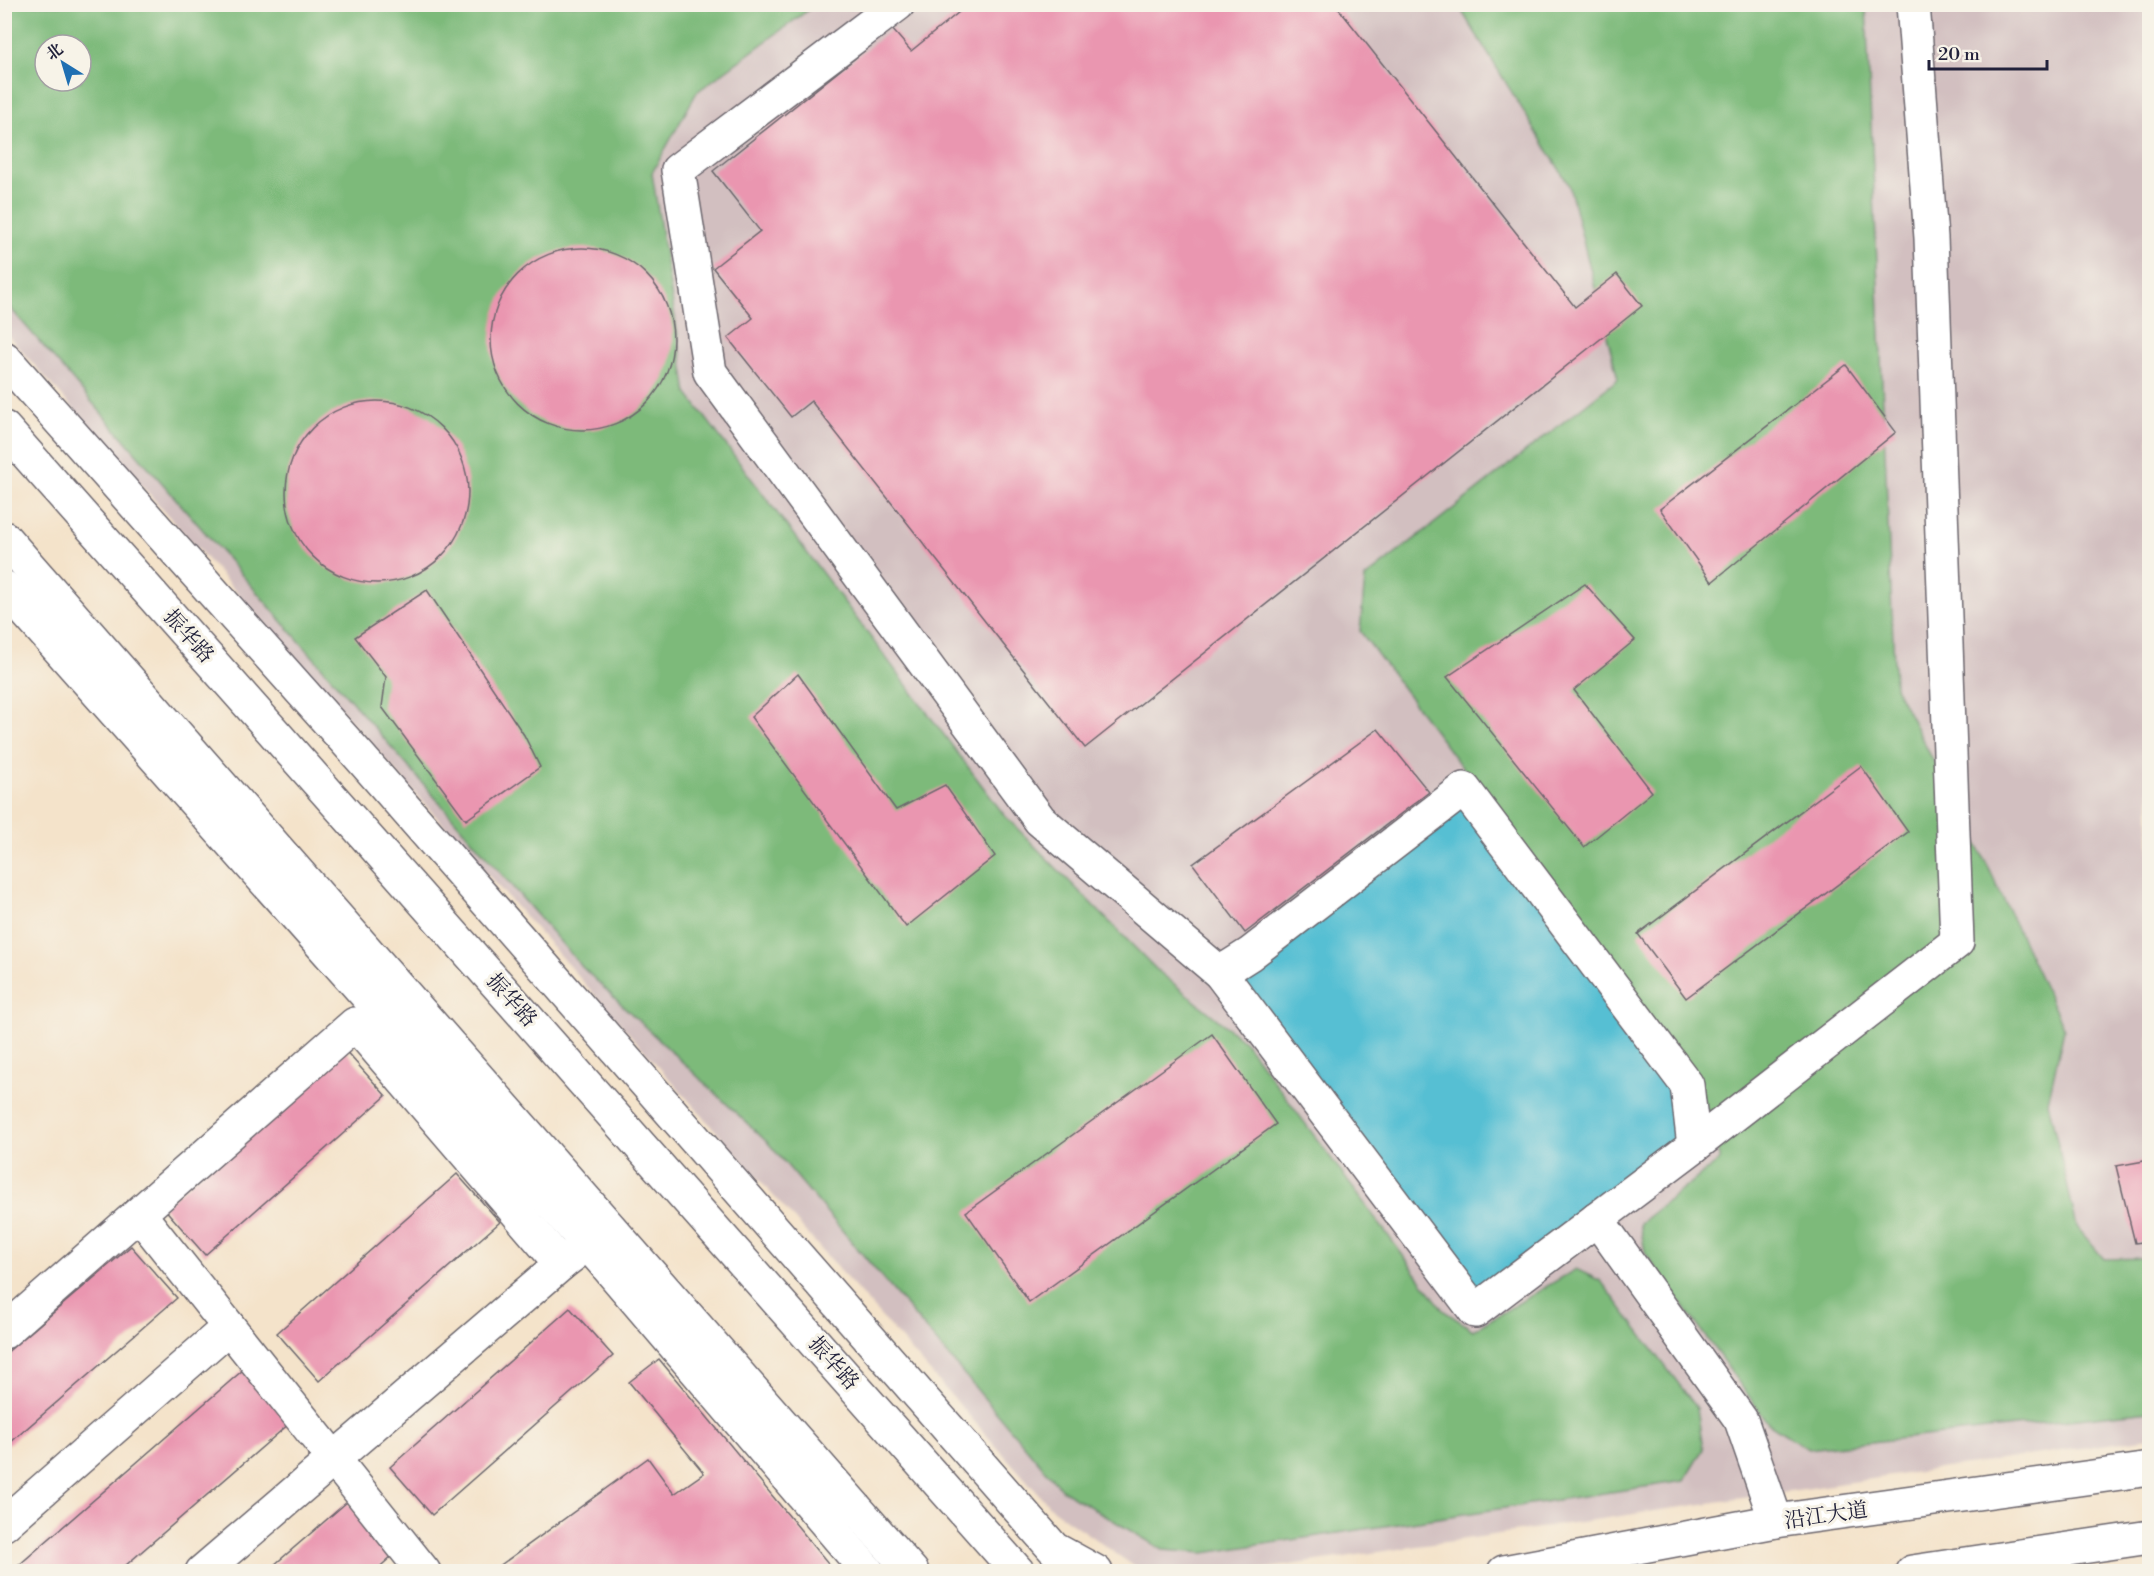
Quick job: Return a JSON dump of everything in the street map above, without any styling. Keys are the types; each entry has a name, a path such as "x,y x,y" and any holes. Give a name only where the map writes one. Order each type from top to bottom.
{"main road":[{"path":"898,4 678,170 710,372 1040,820 1220,973 1475,1311 1694,1146 1957,942 1932,238 1913,4"},
{"path":"4,358 352,748 1054,1550 1096,1572"},
{"name":"振华路","path":"4,428 1018,1572"},
{"path":"4,538 912,1572"},
{"path":"4,587 587,1244 868,1572"},
{"path":"1220,973 1250,954 1464,789 1687,1085 1694,1146"},
{"path":"4,1332 355,1024 561,1264"},
{"path":"139,1214 424,1572"},
{"path":"1597,1219 1741,1420 1776,1521"},
{"path":"202,1572 587,1244"},
{"path":"4,1524 229,1327"},
{"name":"沿江大道","path":"1504,1572 1776,1521 2150,1469"},
{"path":"1912,1572 2150,1538"}],"shaded area":[{"path":"4,5 2149,5 2149,1438 1249,1571 1144,1571 1053,1510 5,332"}],"green space":[{"path":"4,5 815,5 697,92 652,173 687,393 1005,816 1156,969 1245,1042 1444,1311 1473,1330 1576,1269 1601,1281 1697,1408 1703,1449 1684,1481 1204,1553 1163,1550 1062,1490 769,1144 583,968 5,302"},
{"path":"1458,5 1866,5 1895,687 1986,862 2064,1029 2048,1102 2077,1227 2104,1259 2149,1258 2149,1411 1808,1449 1768,1423 1645,1253 1640,1223 1720,1160 1698,1083 1360,631 1365,578 1618,379 1569,185"}],"water":[{"path":"1464,789 1687,1085 1694,1146 1475,1311 1220,973"}],"building":[{"path":"969,4 1335,4 1575,307 1617,274 1642,306 1085,748 811,401 791,417 728,338 753,318 713,268 760,231 713,171 892,29 911,51"},
{"path":"582,248 617,255 633,263 646,275 658,288 666,304 673,339 666,374 658,390 646,403 633,415 617,423 582,430 547,423 531,415 518,403 506,390 498,374 491,339 498,304 506,288 518,275 531,263 547,255"},
{"path":"1846,365 1896,432 1712,582 1660,509"},
{"path":"377,401 412,408 441,428 461,457 468,492 461,527 441,556 412,576 377,583 342,576 313,556 293,527 286,492 293,457 313,428 342,408"},
{"path":"1585,584 1635,640 1574,690 1652,792 1584,847 1447,677"},
{"path":"427,590 524,735 540,767 466,820 382,707 386,677 355,637"},
{"path":"798,674 896,810 945,785 995,856 906,927 751,717"},
{"path":"1378,729 1429,792 1245,933 1193,864"},
{"path":"1861,766 1908,832 1686,998 1638,934"},
{"path":"1212,1034 1276,1124 1029,1302 966,1212"},
{"path":"343,1048 386,1096 205,1255 163,1207"},
{"path":"2150,1160 2150,1241 2135,1243 2116,1166"},
{"path":"457,1174 500,1222 319,1381 277,1333"},
{"path":"131,1246 177,1298 4,1448 4,1355"},
{"path":"570,1308 613,1356 432,1515 390,1467"},
{"path":"659,1359 833,1569 829,1572 491,1572 648,1458 674,1494 704,1473 629,1382"},
{"path":"243,1370 290,1423 118,1572 11,1572"},
{"path":"347,1502 393,1555 374,1572 266,1572"}]}
